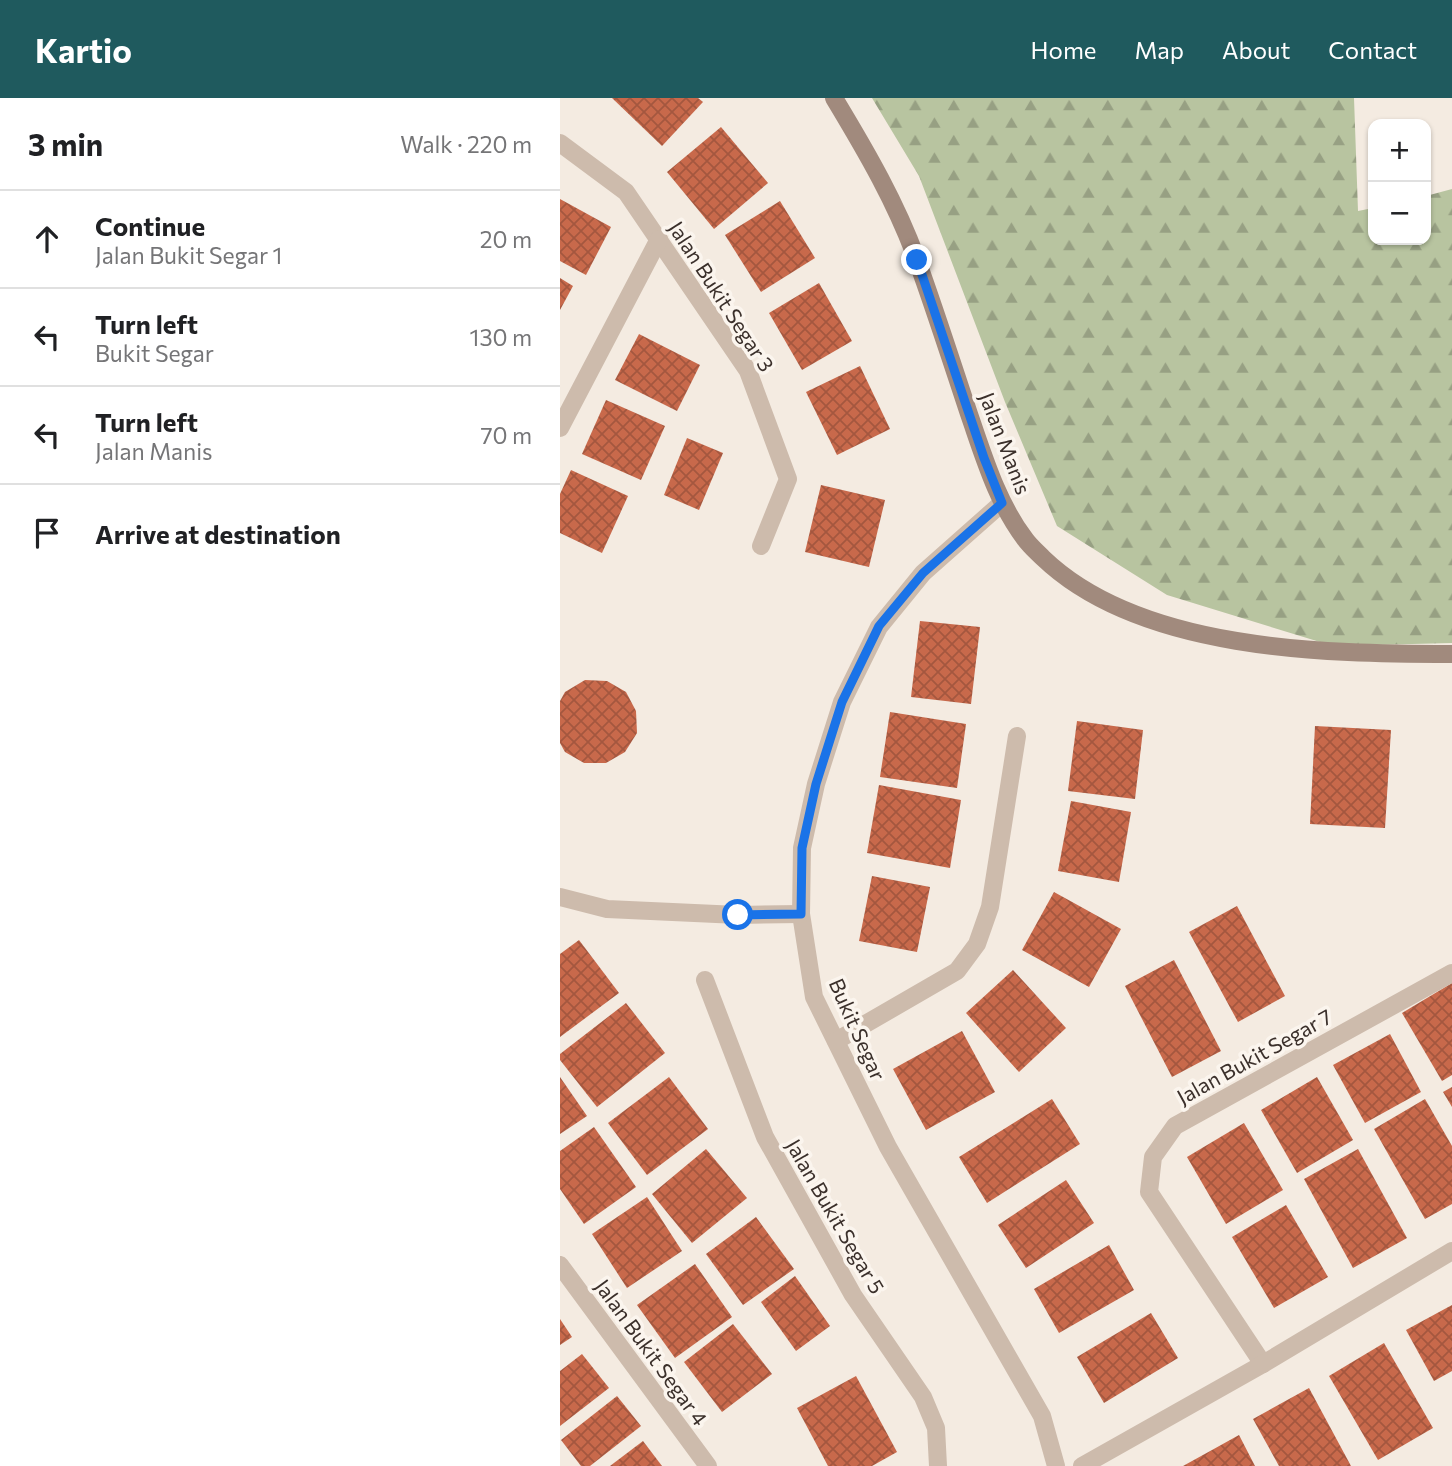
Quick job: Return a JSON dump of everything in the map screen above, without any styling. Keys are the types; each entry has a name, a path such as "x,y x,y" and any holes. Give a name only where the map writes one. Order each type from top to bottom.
{"street":[{"name":"Jalan Manis","path":"834,98 878,171 900,218 1002,503 1026,541 1057,570 1095,597 1150,619 1222,638 1298,649 1452,654"},
{"name":"Jalan Bukit Segar 3","path":"560,143 626,192 748,371 788,479 761,546"},
{"path":"560,428 659,239"},
{"name":"Bukit Segar","path":"1002,503 923,573 873,637 842,702 816,784 802,848 801,914 814,997 888,1147 1042,1416 1056,1466"},
{"path":"836,1041 957,971 977,944 990,908 1017,736"},
{"path":"560,897 607,909 738,915 801,914"},
{"name":"Jalan Bukit Segar 7","path":"1263,1364 1149,1192 1153,1157 1175,1126 1452,973"},
{"name":"Jalan Bukit Segar 5","path":"705,979 765,1137 853,1295 923,1397 936,1428 938,1466"},
{"path":"1082,1466 1263,1364 1452,1251"},
{"name":"Jalan Bukit Segar 4","path":"560,1265 708,1466"}],"green space":[{"path":"872,98 1354,98 1358,211 1368,209 1368,245 1431,245 1431,195 1452,189 1452,643 1333,646 1167,595 1057,526 1005,402 919,176"}],"building":[{"path":"612,98 698,98 703,102 662,146"},
{"path":"721,127 768,183 714,229 667,172"},
{"path":"560,199 611,227 586,275 560,261"},
{"path":"780,201 815,258 761,292 725,235"},
{"path":"560,278 573,286 560,310"},
{"path":"819,283 852,341 802,370 769,313"},
{"path":"639,334 700,365 677,411 615,380"},
{"path":"860,366 890,429 837,455 806,392"},
{"path":"606,400 665,426 641,480 582,454"},
{"path":"687,438 723,453 699,510 664,495"},
{"path":"571,470 628,496 602,553 560,533 560,494"},
{"path":"821,485 885,500 869,567 805,552"},
{"path":"920,621 980,627 971,704 911,697"},
{"path":"585,680 607,681 626,692 636,711 637,733 625,752 606,763 584,763 565,752 560,743 560,701 565,692"},
{"path":"890,712 966,724 957,788 880,777"},
{"path":"1077,721 1143,730 1135,799 1068,791"},
{"path":"1315,726 1391,730 1385,828 1310,824"},
{"path":"879,785 961,800 950,868 867,853"},
{"path":"1071,801 1131,812 1119,882 1058,871"},
{"path":"872,876 930,887 917,952 859,941"},
{"path":"1054,892 1121,929 1089,987 1022,950"},
{"path":"1237,906 1285,996 1238,1022 1189,932"},
{"path":"579,940 619,993 560,1037 560,954"},
{"path":"1174,960 1221,1051 1172,1077 1125,986"},
{"path":"1013,970 1066,1028 1019,1072 966,1013"},
{"path":"1452,983 1452,1075 1442,1081 1402,1013"},
{"path":"626,1003 665,1053 597,1107 560,1060 560,1054"},
{"path":"962,1031 995,1092 926,1130 893,1069"},
{"path":"1390,1034 1421,1092 1365,1123 1333,1065"},
{"path":"560,1077 587,1116 560,1134"},
{"path":"669,1077 708,1129 647,1175 608,1123"},
{"path":"1317,1077 1353,1140 1297,1173 1261,1110"},
{"path":"1452,1087 1452,1107 1443,1092"},
{"path":"1052,1099 1080,1144 987,1203 959,1157"},
{"path":"1425,1099 1452,1146 1452,1204 1425,1219 1374,1129"},
{"path":"1244,1123 1283,1190 1226,1224 1187,1157"},
{"path":"594,1127 636,1187 584,1224 560,1189 560,1151"},
{"path":"706,1149 747,1198 692,1243 652,1194"},
{"path":"1358,1149 1407,1238 1353,1268 1304,1179"},
{"path":"1066,1180 1094,1223 1026,1268 998,1225"},
{"path":"647,1197 682,1251 627,1288 592,1234"},
{"path":"1286,1205 1328,1277 1274,1308 1232,1237"},
{"path":"756,1217 794,1269 743,1305 706,1254"},
{"path":"1109,1245 1134,1290 1059,1333 1034,1289"},
{"path":"695,1264 732,1317 675,1358 637,1305"},
{"path":"795,1276 830,1326 796,1351 761,1302"},
{"path":"1452,1305 1452,1371 1434,1381 1406,1330"},
{"path":"1151,1313 1178,1358 1104,1403 1077,1357"},
{"path":"560,1319 572,1337 560,1345"},
{"path":"733,1324 772,1374 722,1412 684,1362"},
{"path":"1384,1343 1433,1428 1378,1460 1329,1376"},
{"path":"582,1354 609,1388 560,1426 560,1371"},
{"path":"856,1376 897,1452 872,1466 828,1466 797,1408"},
{"path":"1309,1388 1351,1466 1279,1466 1253,1419"},
{"path":"617,1396 641,1426 590,1466 581,1466 561,1440"},
{"path":"1239,1435 1255,1466 1183,1466 1212,1450"},
{"path":"643,1441 662,1466 610,1466"}],"route":[{"path":"738,915 801,914 802,848 816,784 842,702 879,626 923,573 1002,503 984,458 917,260"}]}
